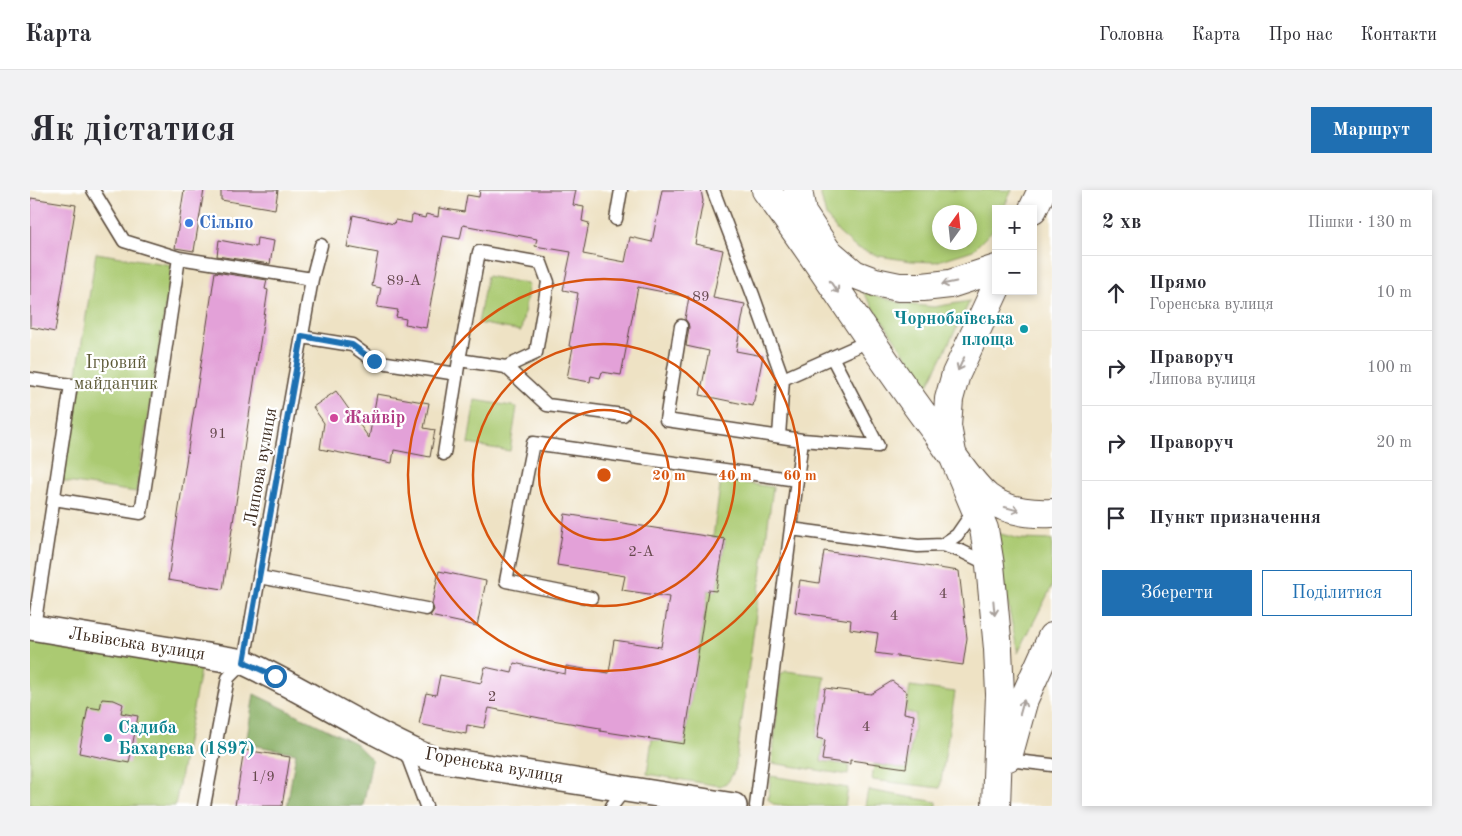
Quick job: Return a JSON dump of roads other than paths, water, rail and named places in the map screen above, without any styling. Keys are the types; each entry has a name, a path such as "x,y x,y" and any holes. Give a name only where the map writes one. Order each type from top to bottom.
{"main road":[{"path":"766,190 909,396 987,497 1006,508 1040,514 1052,513"},
{"path":"798,190 802,213 828,250 854,274 899,288 923,288 950,284 992,270"},
{"path":"1035,205 1042,190"},
{"path":"993,295 956,374 949,399 947,426 952,453 984,528 990,565 1000,694 996,805"},
{"path":"996,805 1024,699 1049,648"}],"street":[{"name":"Львівська вулиця","path":"32,627 244,662"},
{"name":"Горенська вулиця","path":"244,662 275,676 404,747 429,758 618,798 734,806"}],"lane":[{"path":"93,190 124,241 179,258 312,279"},
{"path":"616,219 621,190"},
{"path":"713,190 783,379 779,436"},
{"name":"Липова вулиця","path":"244,662 312,279 321,245"},
{"path":"444,454 479,252 541,262 548,282 536,352 506,367"},
{"path":"54,499 141,513 179,258"},
{"path":"681,326 666,420 802,440 878,446 832,357"},
{"path":"302,336 352,345 374,361 457,374"},
{"path":"783,379 871,340"},
{"path":"459,360 506,367 547,405 623,415"},
{"path":"30,379 72,385 32,627"},
{"path":"756,806 802,440"},
{"path":"591,598 506,580 534,442 797,480"},
{"path":"942,545 957,535 975,509"},
{"path":"791,529 918,546 942,545 961,551 990,565"},
{"path":"259,577 426,609"},
{"path":"204,806 228,678 244,662"},
{"path":"404,747 426,806"},
{"path":"1008,760 1052,765"}],"place":[{"name":"Сільпо","path":"189,223"},
{"name":"Чорнобаївська площа","path":"1024,329"},
{"name":"Жайвір","path":"334,418"},
{"name":"Садиба Бахарєва (1897)","path":"108,738"}],"park label":[{"name":"Ігровий майданчик","path":"116,373"}]}
